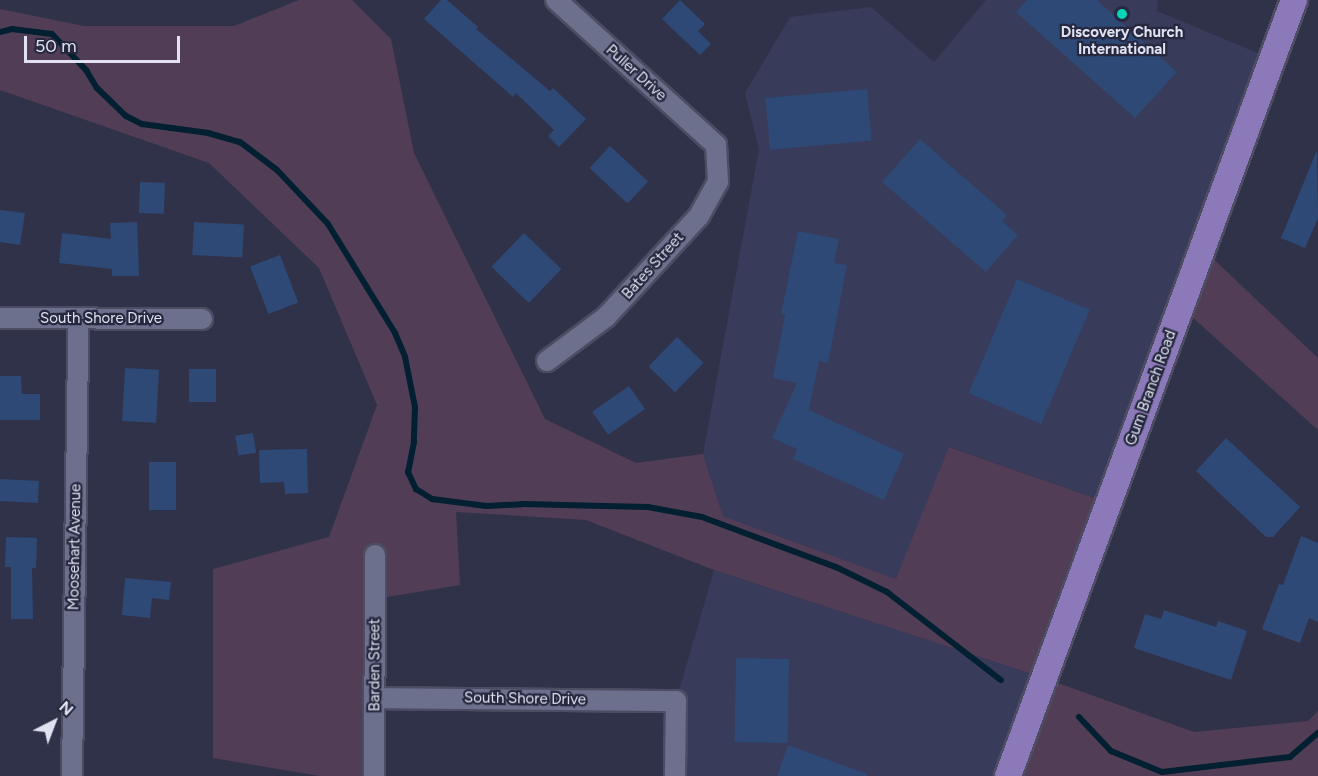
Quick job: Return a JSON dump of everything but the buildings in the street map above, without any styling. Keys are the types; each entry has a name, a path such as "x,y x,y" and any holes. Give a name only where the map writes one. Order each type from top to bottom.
{"main road":[{"name":"Gum Branch Road","path":"1008,776 1294,0"}],"street":[{"name":"Puller Drive","path":"556,0 716,145"},
{"name":"Bates Street","path":"547,361 606,317 699,216 718,182 716,145"},
{"name":"South Shore Drive","path":"0,318 202,319"},
{"name":"Moosehart Avenue","path":"72,776 78,319"},
{"name":"Barden Street","path":"374,776 375,555"},
{"name":"South Shore Drive","path":"375,698 676,701 675,776"}],"shaded area":[{"path":"299,0 352,0 391,39 414,153 545,419 636,463 703,454 723,516 896,579 949,447 1109,503 1044,678 714,570 586,520 456,512 460,585 375,599 374,776 320,776 213,758 213,569 329,537 377,405 319,268 209,163 0,90 0,9 84,26 234,26"},
{"path":"986,0 1158,0 1157,11 1272,59 1109,503 950,447 897,580 723,516 703,454 759,149 745,93 790,17 871,7 934,62"},
{"path":"1202,248 1318,358 1318,430 1181,307"},
{"path":"714,570 1044,678 1008,776 675,776 676,701"},
{"path":"1044,678 1194,732 1308,721 1318,711 1318,776 1008,776"}],"waterway":[{"path":"0,32 12,29 52,34 86,70 97,88 126,116 142,124 208,133 240,142 277,170 328,224 395,333 405,357 415,407 414,442 408,472 416,489 432,499 487,506 522,504 648,507 702,517 836,567 887,592 1001,680"},
{"path":"1079,717 1111,751 1162,772 1290,757 1318,733"}],"place":[{"name":"Discovery Church International","path":"1122,14"}]}
